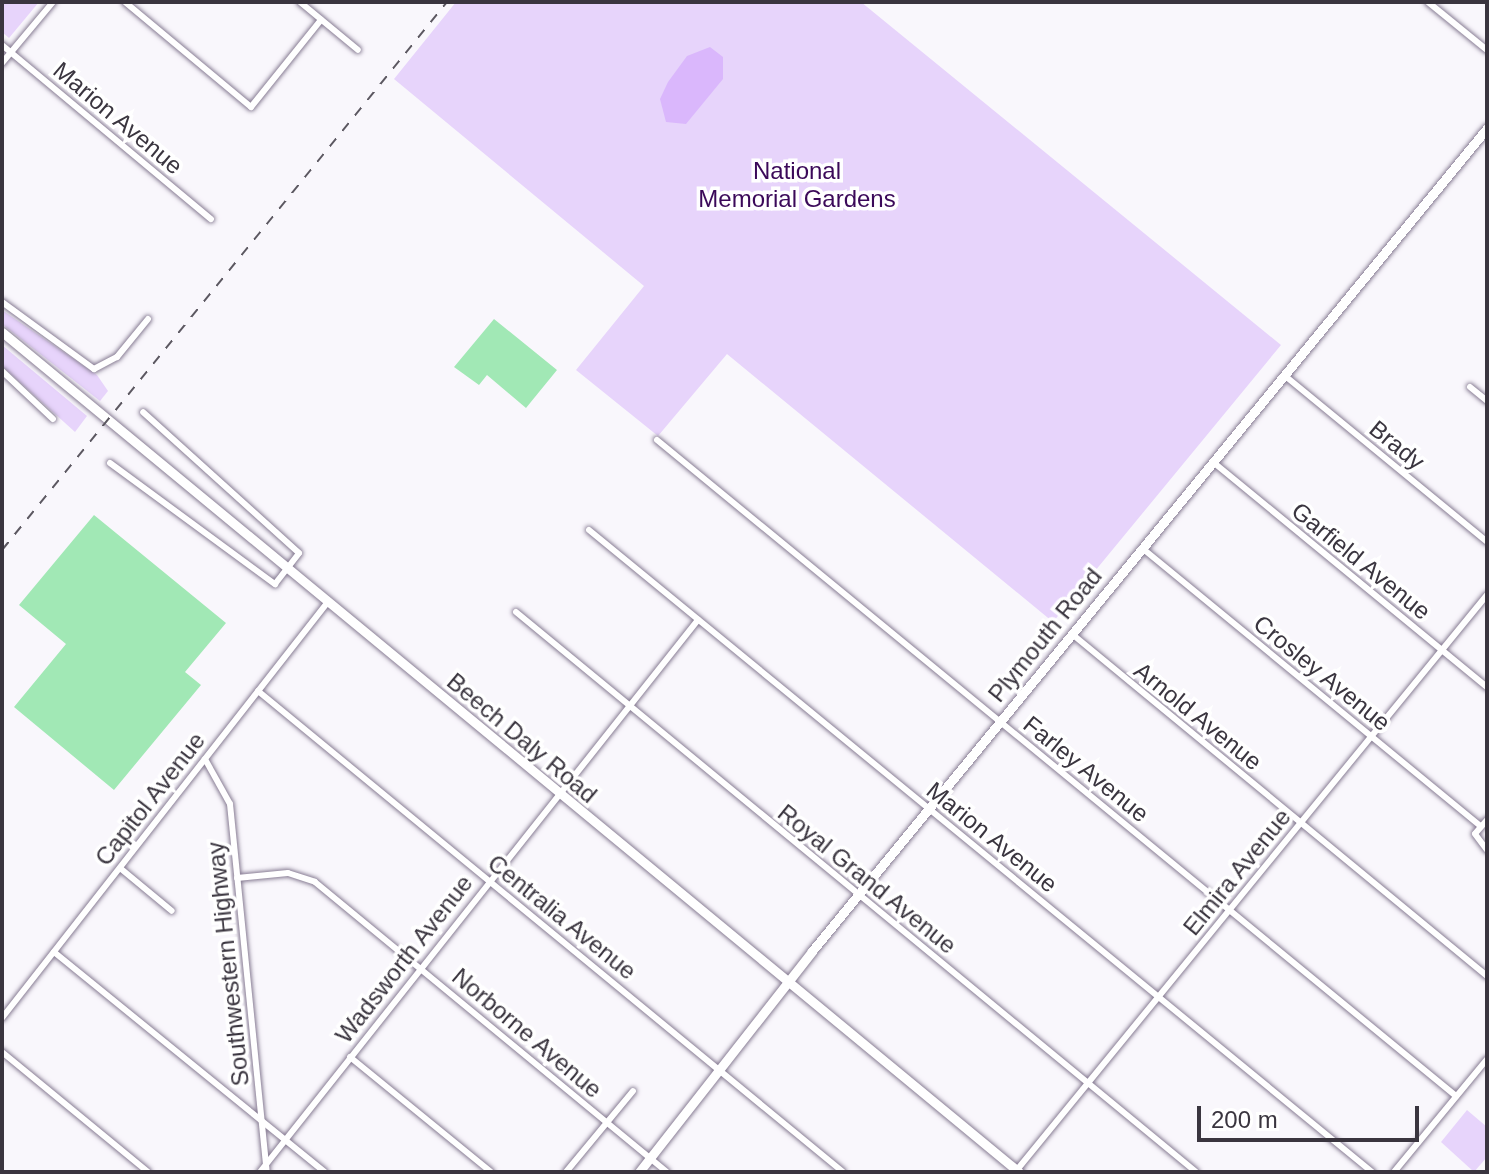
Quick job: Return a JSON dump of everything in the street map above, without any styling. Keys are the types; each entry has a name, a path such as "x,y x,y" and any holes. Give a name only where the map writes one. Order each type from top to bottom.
{"main road":[{"name":"Plymouth Road","path":"639,1172 788,981 1487,128"},
{"name":"Beech Daly Road","path":"2,332 1017,1171"}],"street":[{"path":"2,63 53,2"},
{"path":"125,2 251,107 321,20"},
{"path":"300,2 358,50"},
{"path":"1428,2 1487,50"},
{"name":"Marion Avenue","path":"2,45 211,219"},
{"path":"2,302 94,369 117,357 148,319"},
{"path":"2,371 53,419"},
{"name":"Brady","path":"1284,375 1487,542"},
{"path":"1470,387 1487,401"},
{"path":"110,463 275,584 299,553 143,412"},
{"name":"Farley Avenue","path":"657,440 1456,1096"},
{"name":"Garfield Avenue","path":"1213,462 1487,687"},
{"name":"Marion Avenue","path":"589,530 1372,1172"},
{"name":"Crosley Avenue","path":"1142,548 1479,825"},
{"name":"Elmira Avenue","path":"1017,1171 1487,595"},
{"name":"Capitol Avenue","path":"2,1018 327,603"},
{"name":"Royal Grand Avenue","path":"516,612 1196,1172"},
{"name":"Wadsworth Avenue","path":"260,1172 557,793 698,620"},
{"name":"Arnold Avenue","path":"1072,634 1487,976"},
{"name":"Centralia Avenue","path":"258,691 843,1172"},
{"name":"Southwestern Highway","path":"205,759 229,796 266,1168"},
{"path":"1487,820 1479,825 1476,840 1487,850"},
{"path":"120,868 172,911"},
{"name":"Norborne Avenue","path":"237,878 307,877 667,1172"},
{"path":"54,952 325,1172"},
{"path":"2,1052 148,1172"},
{"path":"350,1057 491,1172"},
{"path":"1394,1172 1487,1059"},
{"path":"566,1172 633,1091"}],"green space":[{"path":"2,2 39,2 9,38 2,32"},
{"name":"National Memorial Gardens","path":"456,2 861,2 1281,345 1053,622 727,354 658,436 576,370 644,286 394,79"},
{"path":"2,310 97,375 108,391 100,401 2,324"},
{"path":"2,345 87,416 75,432 2,366"},
{"path":"1467,1110 1487,1127 1487,1157 1474,1172 1441,1142"}],"shaded area":[{"path":"710,47 723,57 723,79 686,124 666,122 660,99 668,82 687,56"}],"building":[{"path":"494,319 557,370 526,408 487,375 479,385 454,367"},
{"path":"94,515 226,623 185,672 201,685 114,790 14,707 66,644 19,605"}],"railway":[{"path":"2,550 447,2"}]}
